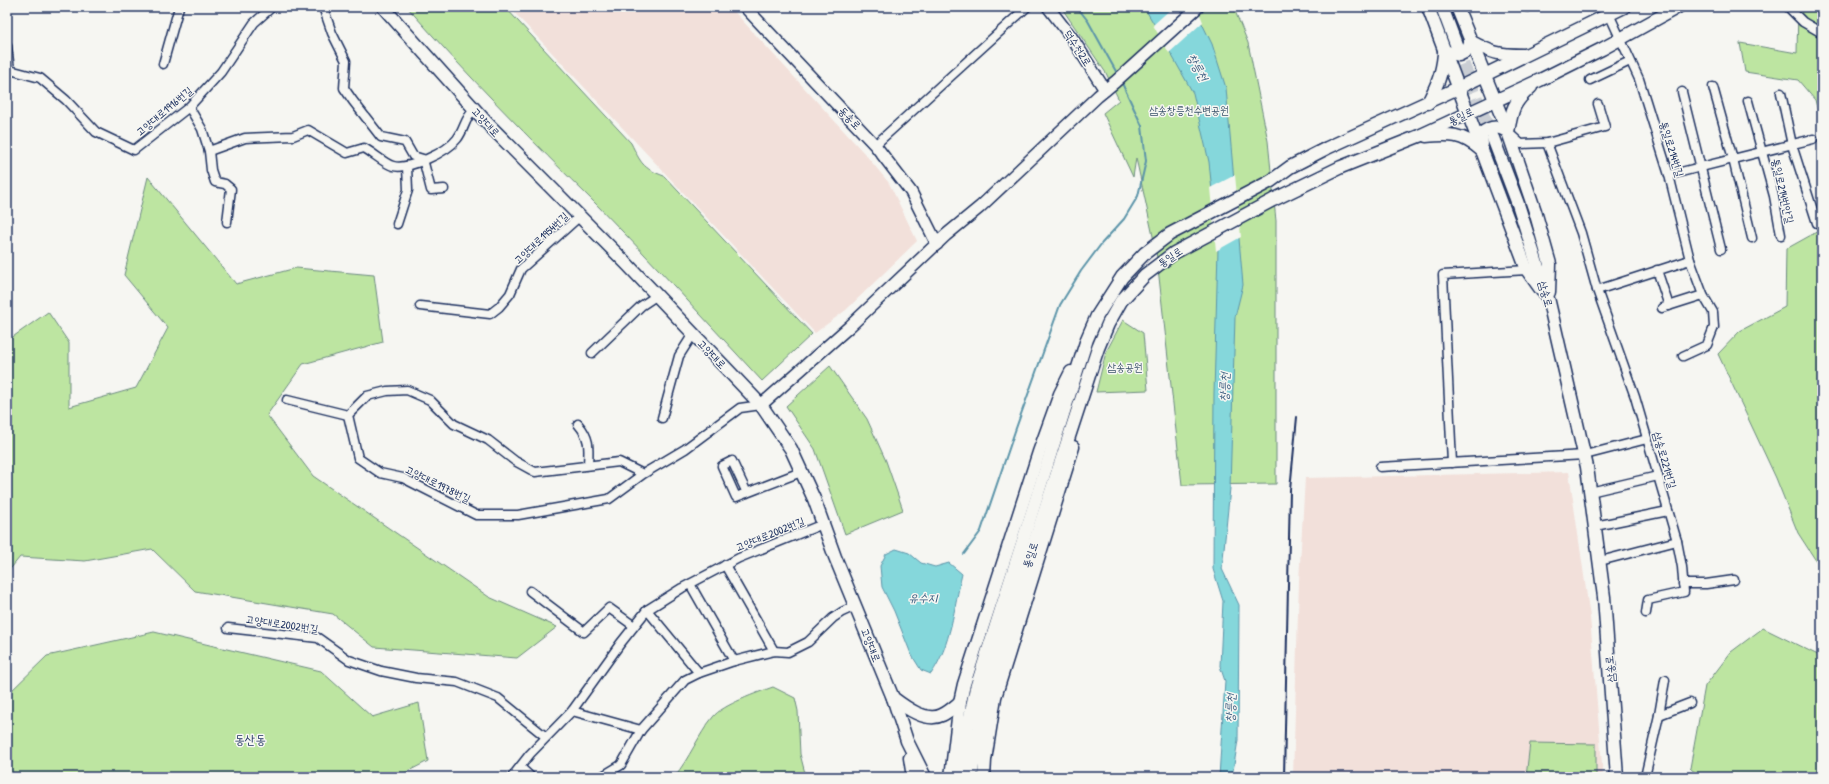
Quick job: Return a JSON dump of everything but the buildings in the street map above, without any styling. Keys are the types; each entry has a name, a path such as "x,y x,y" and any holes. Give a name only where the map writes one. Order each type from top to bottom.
{"main road":[{"name":"고양대로","path":"383,7 474,110 761,405 791,449 893,698 907,741 925,777"},
{"name":"동송로","path":"745,7 875,145 911,192 937,244"},
{"name":"덕수천2로","path":"1048,7 1072,38 1105,90"},
{"path":"761,405 849,327 937,244 980,207 1105,90 1198,7"},
{"path":"1428,7 1527,270 1549,302"},
{"path":"1442,7 1457,47"},
{"path":"1457,7 1508,132 1518,150 1550,264 1549,302"},
{"name":"통일로","path":"971,777 981,690 1087,339 1100,311 1122,276 1145,253 1170,234 1271,181 1290,167 1327,148 1428,103 1624,7"},
{"name":"통일로","path":"962,777 968,726 1098,348 1108,324 1122,301 1144,275 1174,253 1273,200 1341,167 1419,136 1540,80 1620,40 1678,7"},
{"path":"1444,51 1459,55 1465,52 1470,41"},
{"path":"1470,41 1488,51 1501,55 1528,55"},
{"path":"1428,103 1440,80 1444,51"},
{"path":"1508,132 1512,109 1520,97 1540,80"},
{"path":"1483,151 1481,134 1486,129 1501,127 1508,132"},
{"path":"1419,136 1446,134 1462,136 1483,151"},
{"name":"삼송로","path":"1493,138 1518,204 1549,302 1585,456 1600,561 1611,673 1617,777"},
{"path":"951,777 960,702 964,684 1039,452 1060,394 1087,339"},
{"path":"984,777 985,760 996,697 1069,462 1098,348"},
{"path":"893,698 910,710 935,717 941,716 960,702"},
{"path":"907,741 913,777"}],"street":[{"path":"163,64 179,7"},
{"name":"고양대로1916번길","path":"7,46 10,70 40,78 96,132 134,150 189,107 221,72 254,23 272,7"},
{"path":"323,7 332,33 346,61 344,88 381,137 405,142 413,156 423,160"},
{"path":"875,145 1026,7"},
{"path":"1788,7 1804,22 1822,33"},
{"name":"통일로214번길","path":"1609,14 1639,80 1669,175 1690,260 1703,295 1713,312 1714,327 1707,345 1683,356"},
{"path":"1590,80 1630,61"},
{"path":"1713,87 1733,159 1752,238"},
{"path":"1682,92 1721,249"},
{"name":"통일로214번안길","path":"1781,93 1792,145 1817,223"},
{"name":"통일로214번안길","path":"1748,101 1774,196 1781,235"},
{"path":"1518,150 1547,144 1604,127 1598,104"},
{"path":"189,107 202,129 209,151 211,170 215,182 225,184 232,189 227,222"},
{"path":"209,151 245,138 293,136 308,130 347,153 364,148 393,166 407,166 441,152 457,139 467,117 474,110"},
{"name":"통일로214번안길","path":"1669,175 1813,139"},
{"name":"삼송로221번길","path":"1547,144 1581,233 1597,290 1635,397 1677,541 1683,584"},
{"path":"423,160 431,190 444,189"},
{"path":"397,224 408,190 407,166"},
{"name":"고양대로1954번길","path":"420,306 490,314 499,307 510,294 521,269 579,217"},
{"path":"1597,290 1690,260"},
{"path":"1452,463 1443,275 1527,270"},
{"path":"1658,270 1665,307 1703,295"},
{"path":"592,353 641,306 656,296"},
{"path":"662,418 679,356 693,334"},
{"path":"287,400 348,416 367,396 387,391 407,390 430,400 454,424 488,440 515,461 535,472 619,462 643,474"},
{"name":"고양대로1978번길","path":"348,416 358,458 380,473 403,478 476,515 518,515 609,499 643,474 685,448 740,408 761,405"},
{"path":"578,424 583,430 589,443 588,465"},
{"path":"1380,467 1585,456 1647,439"},
{"path":"748,493 801,472"},
{"path":"1590,492 1658,476"},
{"path":"1595,526 1668,511"},
{"name":"고양대로2002번길","path":"512,777 572,711 647,610 725,565 823,524"},
{"path":"1600,561 1677,541"},
{"path":"725,565 774,651"},
{"path":"1646,613 1648,600 1684,592 1683,584 1706,584 1734,580"},
{"path":"690,584 734,661"},
{"path":"530,591 584,632 609,608 634,626"},
{"path":"601,777 622,765 641,730 685,680 698,673 734,661 774,651 788,652 808,642 833,618 855,606"},
{"path":"647,610 698,673"},
{"name":"고양대로2002번길","path":"228,628 318,638 349,660 381,671 416,678 457,682 498,698 546,738"},
{"path":"1645,777 1660,715 1665,680"},
{"path":"1660,715 1690,703"},
{"path":"572,711 641,730"},
{"path":"520,767 531,777"}],"shaded area":[{"path":"509,7 730,7 865,154 889,183 917,241 846,310 815,333"},
{"path":"1569,472 1590,617 1603,777 1293,777 1299,581 1305,478"}],"green space":[{"path":"407,7 505,7 631,143 643,164 651,170 664,176 812,334 762,381 638,248 500,107"},
{"name":"삼송창릉천수변공원","path":"1061,7 1232,7 1235,11 1248,43 1268,141 1276,221 1276,484 1182,485 1156,250 1136,158 1133,177 1103,113 1119,100 1106,73"},
{"path":"1798,7 1822,7 1822,126 1815,100 1798,80 1745,72 1740,43 1797,53"},
{"path":"148,177 236,284 296,268 374,275 383,342 303,364 267,415 313,476 489,597 557,627 517,658 374,647 333,614 195,591 152,549 85,561 20,557 7,573 7,341 48,312 69,343 69,407 136,388 168,328 124,275"},
{"path":"1822,229 1822,570 1798,533 1776,478 1718,354 1740,331 1785,307 1786,249"},
{"name":"삼송공원","path":"1123,320 1143,333 1148,390 1096,392 1106,352"},
{"path":"830,366 867,419 886,461 903,510 845,534 815,449 786,406"},
{"path":"1763,628 1822,657 1822,777 1700,777 1690,768 1705,686 1731,652"},
{"path":"154,632 321,671 372,717 419,703 428,761 397,777 7,777 7,695 47,656"},
{"path":"773,687 795,698 798,711 800,754 806,777 674,777 680,770 703,731 718,712 741,699"},
{"path":"1530,743 1596,744 1596,777 1526,777"}],"water":[{"name":"창릉천","path":"1144,7 1194,7 1212,44 1226,88 1243,285 1235,317 1230,488 1222,569 1239,605 1238,740 1232,777 1219,777 1225,681 1220,666 1223,601 1213,569 1214,393 1218,249 1209,162 1193,93"},
{"name":"유수지","path":"896,549 909,553 921,563 935,567 949,563 962,574 947,639 938,663 931,674 921,670 911,654 894,611 882,587 880,566 886,554"}],"pier":[{"path":"1173,7 1197,7 1203,22 1169,53 1153,25"},
{"path":"1235,175 1241,237 1216,251 1210,188"}],"waterway":[{"path":"1077,7 1088,21 1118,75"},
{"path":"964,554 981,531 1060,305 1081,271 1102,243 1124,219 1138,196 1146,161 1142,126 1121,81"}],"tunnel":[{"path":"1457,47 1492,137"}],"railway":[{"path":"1284,777 1290,490 1297,417"}],"district":[{"name":"동산동","path":"250,739"}]}
